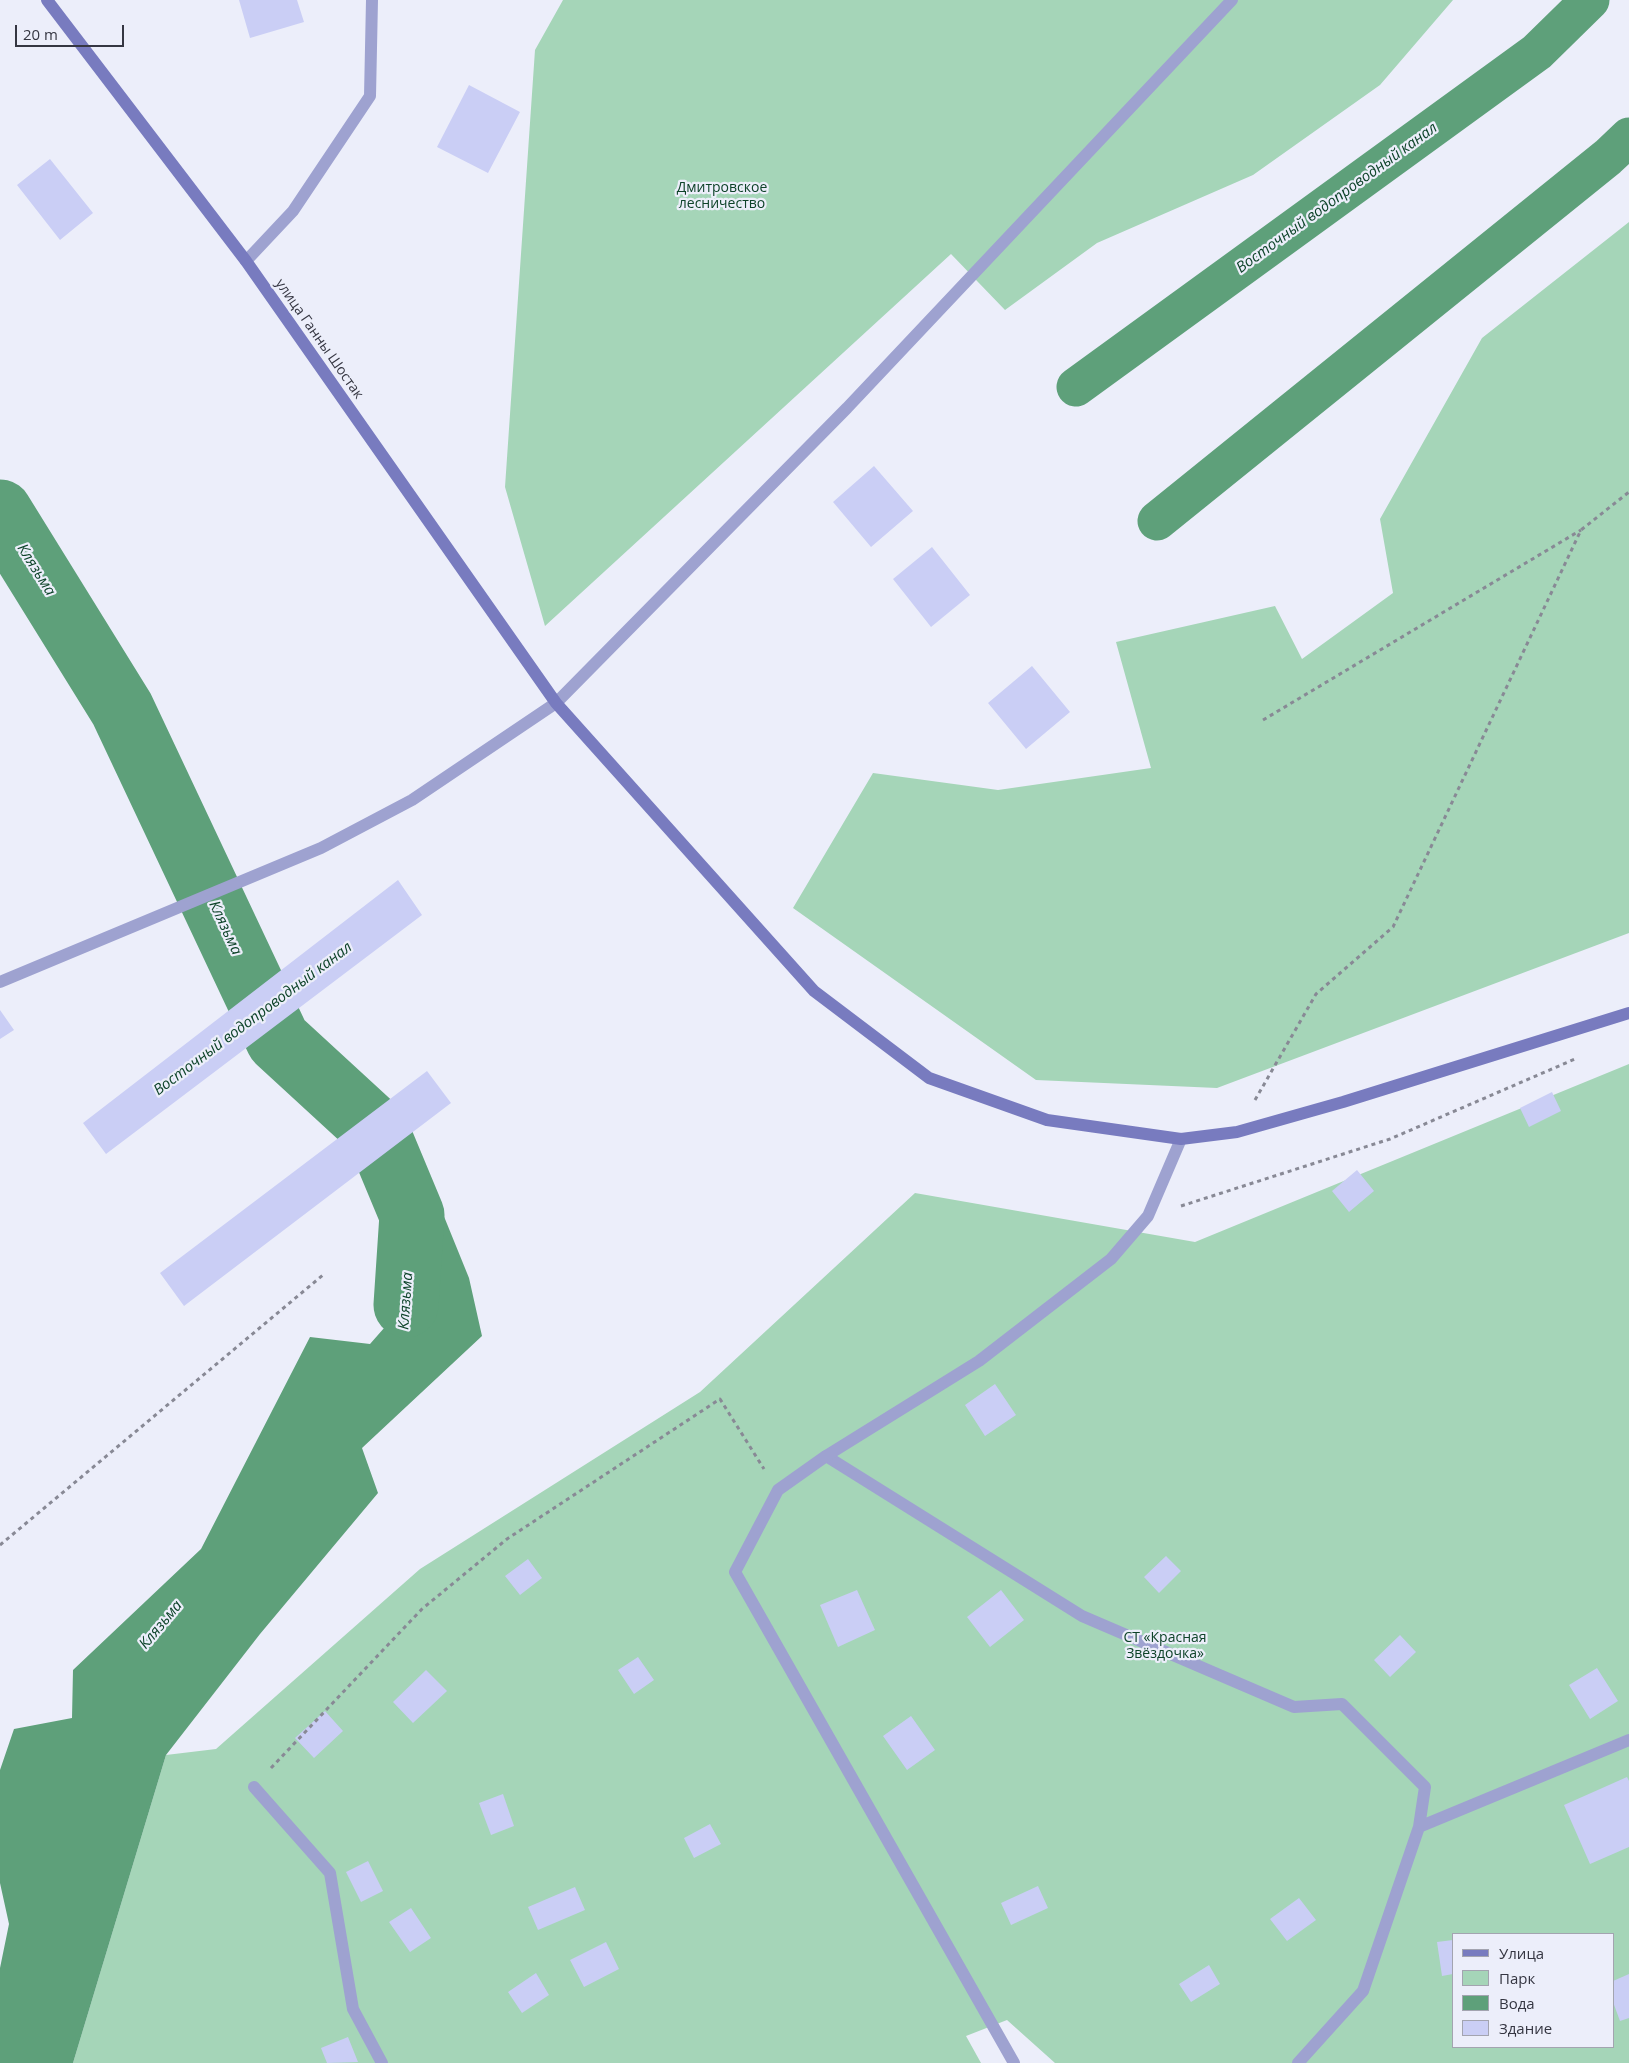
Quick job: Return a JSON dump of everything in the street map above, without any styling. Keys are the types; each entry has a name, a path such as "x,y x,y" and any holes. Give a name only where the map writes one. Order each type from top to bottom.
{"main road":[{"name":"улица Ганны Шостак","path":"47,0 246,261 556,704 814,991 929,1078 1047,1120 1181,1139 1237,1132 1343,1102 1629,1013"}],"street":[{"path":"246,261 293,211 370,96 372,0"},
{"path":"0,982 322,848 412,800 556,704 847,408 1232,0"},
{"path":"1014,2063 735,1572 778,1490 826,1456 979,1361 1111,1259 1148,1216 1181,1139"},
{"path":"826,1456 1082,1616 1294,1707 1342,1704 1425,1787 1419,1827 1362,1990 1298,2063"},
{"path":"1419,1827 1629,1740"},
{"path":"254,1786 330,1873 353,2009 382,2063"}],"path":[{"path":"1263,720 1581,530 1629,492"},
{"path":"1237,1132 1316,994 1393,927 1581,530"},
{"path":"1148,1216 1390,1139 1578,1058"},
{"path":"0,1545 323,1275"},
{"path":"254,1786 422,1609 507,1539 720,1399 778,1490"}],"green space":[{"name":"Дмитровское лесничество","path":"563,0 1453,0 1380,85 1253,175 1097,243 1005,310 951,254 545,626 505,487 535,50"},
{"path":"1629,222 1629,933 1217,1088 1036,1080 793,908 873,773 998,790 1151,768 1116,642 1275,606 1302,659 1393,593 1380,519 1482,338"},
{"name":"СТ «Красная Звёздочка»","path":"1629,1064 1629,2063 1055,2063 1007,2020 966,2036 981,2063 73,2063 166,1755 216,1749 420,1569 700,1392 915,1193 1195,1242"}],"water":[{"path":"443,1214 469,1278 482,1336 362,1448 378,1493 260,1634 166,1755 73,2063 0,2063 0,1968 9,1924 0,1883 0,1770 14,1729 72,1718 73,1670 201,1549 310,1337 370,1344 392,1319 389,1217"}],"building":[{"path":"239,0 297,0 304,22 250,38"},
{"path":"469,85 520,112 488,173 437,147"},
{"path":"50,159 93,213 60,240 17,185"},
{"path":"874,466 913,511 871,547 833,502"},
{"path":"932,547 970,595 931,627 893,579"},
{"path":"1032,666 1070,712 1026,749 988,703"},
{"path":"398,880 422,915 106,1154 83,1123"},
{"path":"0,1010 14,1030 0,1039"},
{"path":"427,1071 451,1103 184,1306 160,1273"},
{"path":"1552,1092 1561,1111 1529,1127 1520,1108"},
{"path":"1357,1170 1374,1191 1349,1212 1332,1191"},
{"path":"995,1384 1016,1415 985,1436 965,1405"},
{"path":"1166,1556 1181,1571 1159,1593 1144,1577"},
{"path":"528,1559 542,1578 520,1595 505,1576"},
{"path":"857,1590 875,1630 838,1647 820,1605"},
{"path":"1001,1590 1024,1620 990,1647 967,1617"},
{"path":"1400,1635 1416,1652 1390,1677 1374,1660"},
{"path":"638,1657 654,1680 634,1694 618,1670"},
{"path":"1597,1668 1618,1701 1590,1719 1569,1685"},
{"path":"426,1670 447,1691 413,1723 393,1702"},
{"path":"325,1711 343,1731 314,1758 295,1738"},
{"path":"911,1716 935,1750 907,1770 883,1736"},
{"path":"1627,1777 1629,1781 1629,1847 1590,1864 1564,1805"},
{"path":"503,1794 514,1826 491,1835 479,1803"},
{"path":"710,1824 721,1844 694,1858 684,1838"},
{"path":"368,1861 383,1891 361,1902 346,1872"},
{"path":"1038,1886 1048,1908 1011,1925 1001,1903"},
{"path":"575,1887 585,1910 538,1930 528,1907"},
{"path":"1299,1898 1316,1920 1287,1941 1270,1919"},
{"path":"411,1908 431,1938 410,1952 389,1922"},
{"path":"1452,1940 1452,1974 1442,1976 1437,1942"},
{"path":"606,1942 619,1969 584,1987 570,1960"},
{"path":"1209,1965 1220,1984 1191,2002 1179,1984"},
{"path":"536,1973 549,1995 522,2013 508,1992"},
{"path":"1629,1974 1629,2018 1620,2021 1614,2005 1614,1981"},
{"path":"348,2037 358,2062 327,2063 321,2048"}],"waterway":[{"name":"Восточный водопроводный канал","path":"1076,387 1537,52 1590,0"},
{"name":"Восточный водопроводный канал","path":"1157,521 1608,157 1629,137"},
{"name":"Клязьма","path":"0,512 122,709 278,1040 377,1131 412,1215 406,1305"}]}
